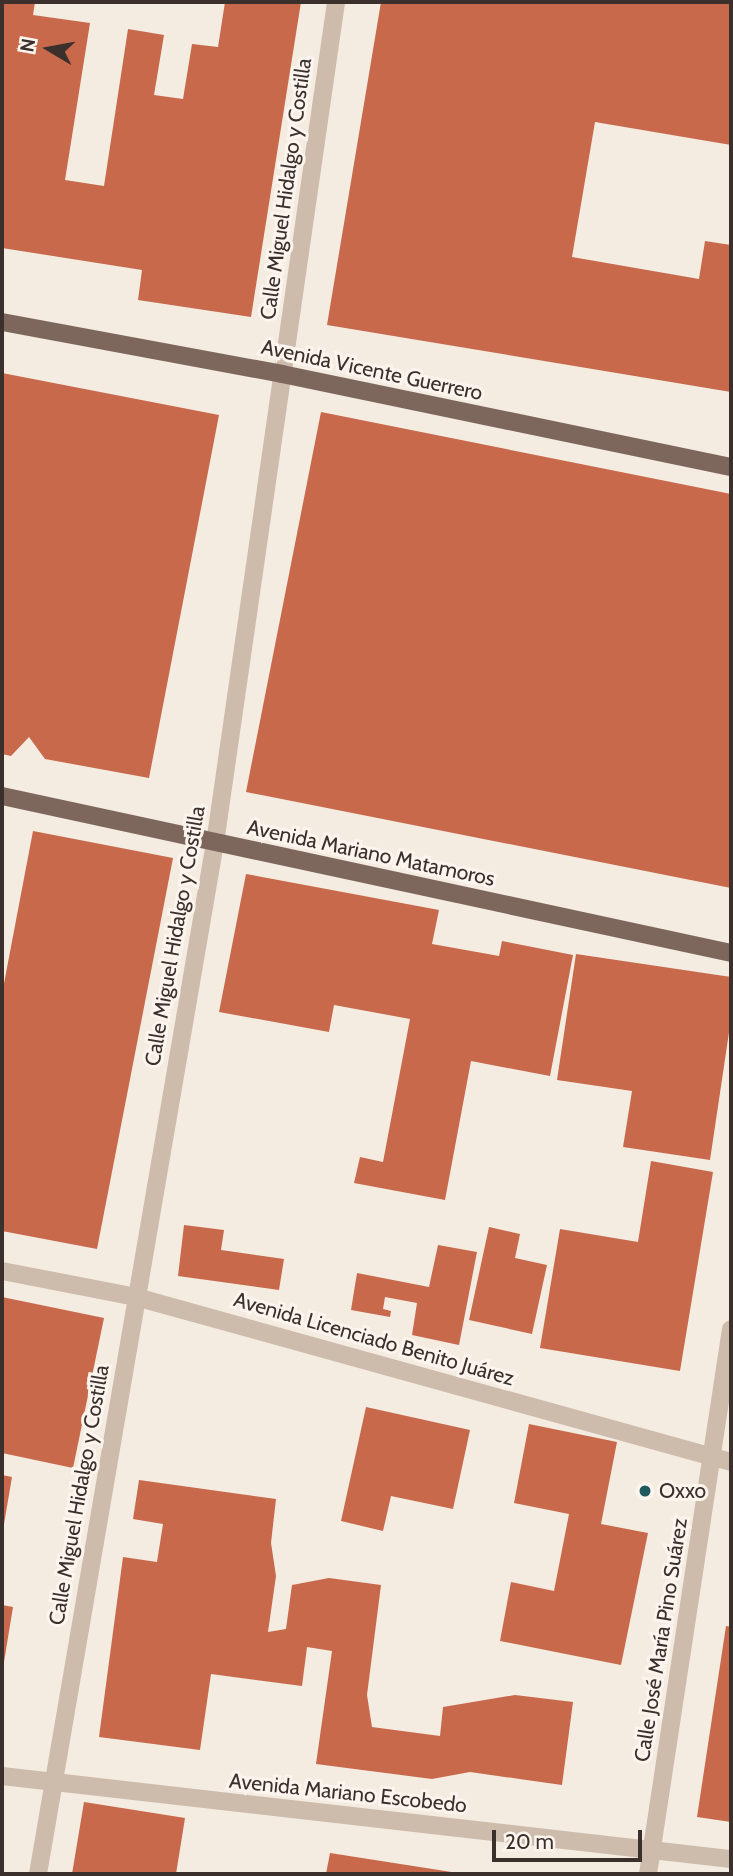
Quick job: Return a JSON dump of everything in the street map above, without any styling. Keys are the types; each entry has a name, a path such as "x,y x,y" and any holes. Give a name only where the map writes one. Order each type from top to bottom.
{"main road":[{"name":"Avenida Vicente Guerrero","path":"2,322 282,374 731,467"},
{"name":"Avenida Mariano Matamoros","path":"2,796 731,953"}],"street":[{"name":"Calle Miguel Hidalgo y Costilla","path":"38,1874 215,843 336,2"},
{"name":"Avenida Licenciado Benito Juárez","path":"2,1271 136,1297 731,1462"},
{"name":"Calle José María Pino Suárez","path":"648,1874 731,1329"},
{"name":"Avenida Mariano Escobedo","path":"2,1776 731,1859"}],"building":[{"path":"2,2 35,2 33,15 90,23 65,180 104,186 128,29 164,35 154,95 183,99 192,44 218,47 225,2 301,2 251,317 138,300 142,270 2,248"},
{"path":"381,2 731,2 731,145 595,122 572,257 699,279 705,241 731,245 731,392 327,325"},
{"path":"2,373 219,415 149,778 45,759 29,737 11,756 2,754"},
{"path":"321,412 731,494 731,888 246,792"},
{"path":"33,831 173,858 97,1249 2,1231 2,994"},
{"path":"246,874 439,910 432,944 499,956 502,941 573,955 550,1076 471,1061 445,1200 354,1183 360,1157 383,1162 410,1019 334,1005 329,1032 219,1012"},
{"path":"576,954 731,977 731,1019 710,1160 623,1147 632,1091 557,1080"},
{"path":"651,1161 713,1172 680,1371 540,1348 560,1229 638,1242"},
{"path":"184,1225 224,1230 221,1250 284,1259 279,1290 178,1276"},
{"path":"489,1227 520,1234 515,1258 547,1265 532,1334 469,1320"},
{"path":"438,1245 477,1252 459,1345 412,1335 417,1303 385,1297 383,1309 391,1311 390,1317 351,1310 357,1273 429,1287"},
{"path":"2,1297 104,1318 73,1468 2,1453"},
{"path":"366,1407 470,1430 453,1509 391,1496 383,1531 341,1521"},
{"path":"529,1424 617,1442 601,1524 648,1533 621,1665 500,1641 511,1582 554,1591 569,1514 514,1503"},
{"path":"2,1475 12,1477 3,1530 2,1530"},
{"path":"139,1480 276,1499 271,1543 276,1576 268,1632 286,1629 292,1585 329,1578 381,1585 367,1695 372,1727 440,1736 443,1707 515,1695 573,1702 562,1785 470,1772 432,1779 316,1764 332,1651 307,1647 302,1686 211,1674 200,1750 99,1737 123,1557 157,1562 163,1524 133,1519"},
{"path":"2,1605 13,1607 3,1668 2,1667"},
{"path":"726,1626 731,1627 731,1822 697,1817"},
{"path":"84,1802 185,1818 176,1874 72,1874"},
{"path":"330,1853 458,1873 458,1874 326,1874"}],"place":[{"name":"Oxxo","path":"645,1491"}]}
